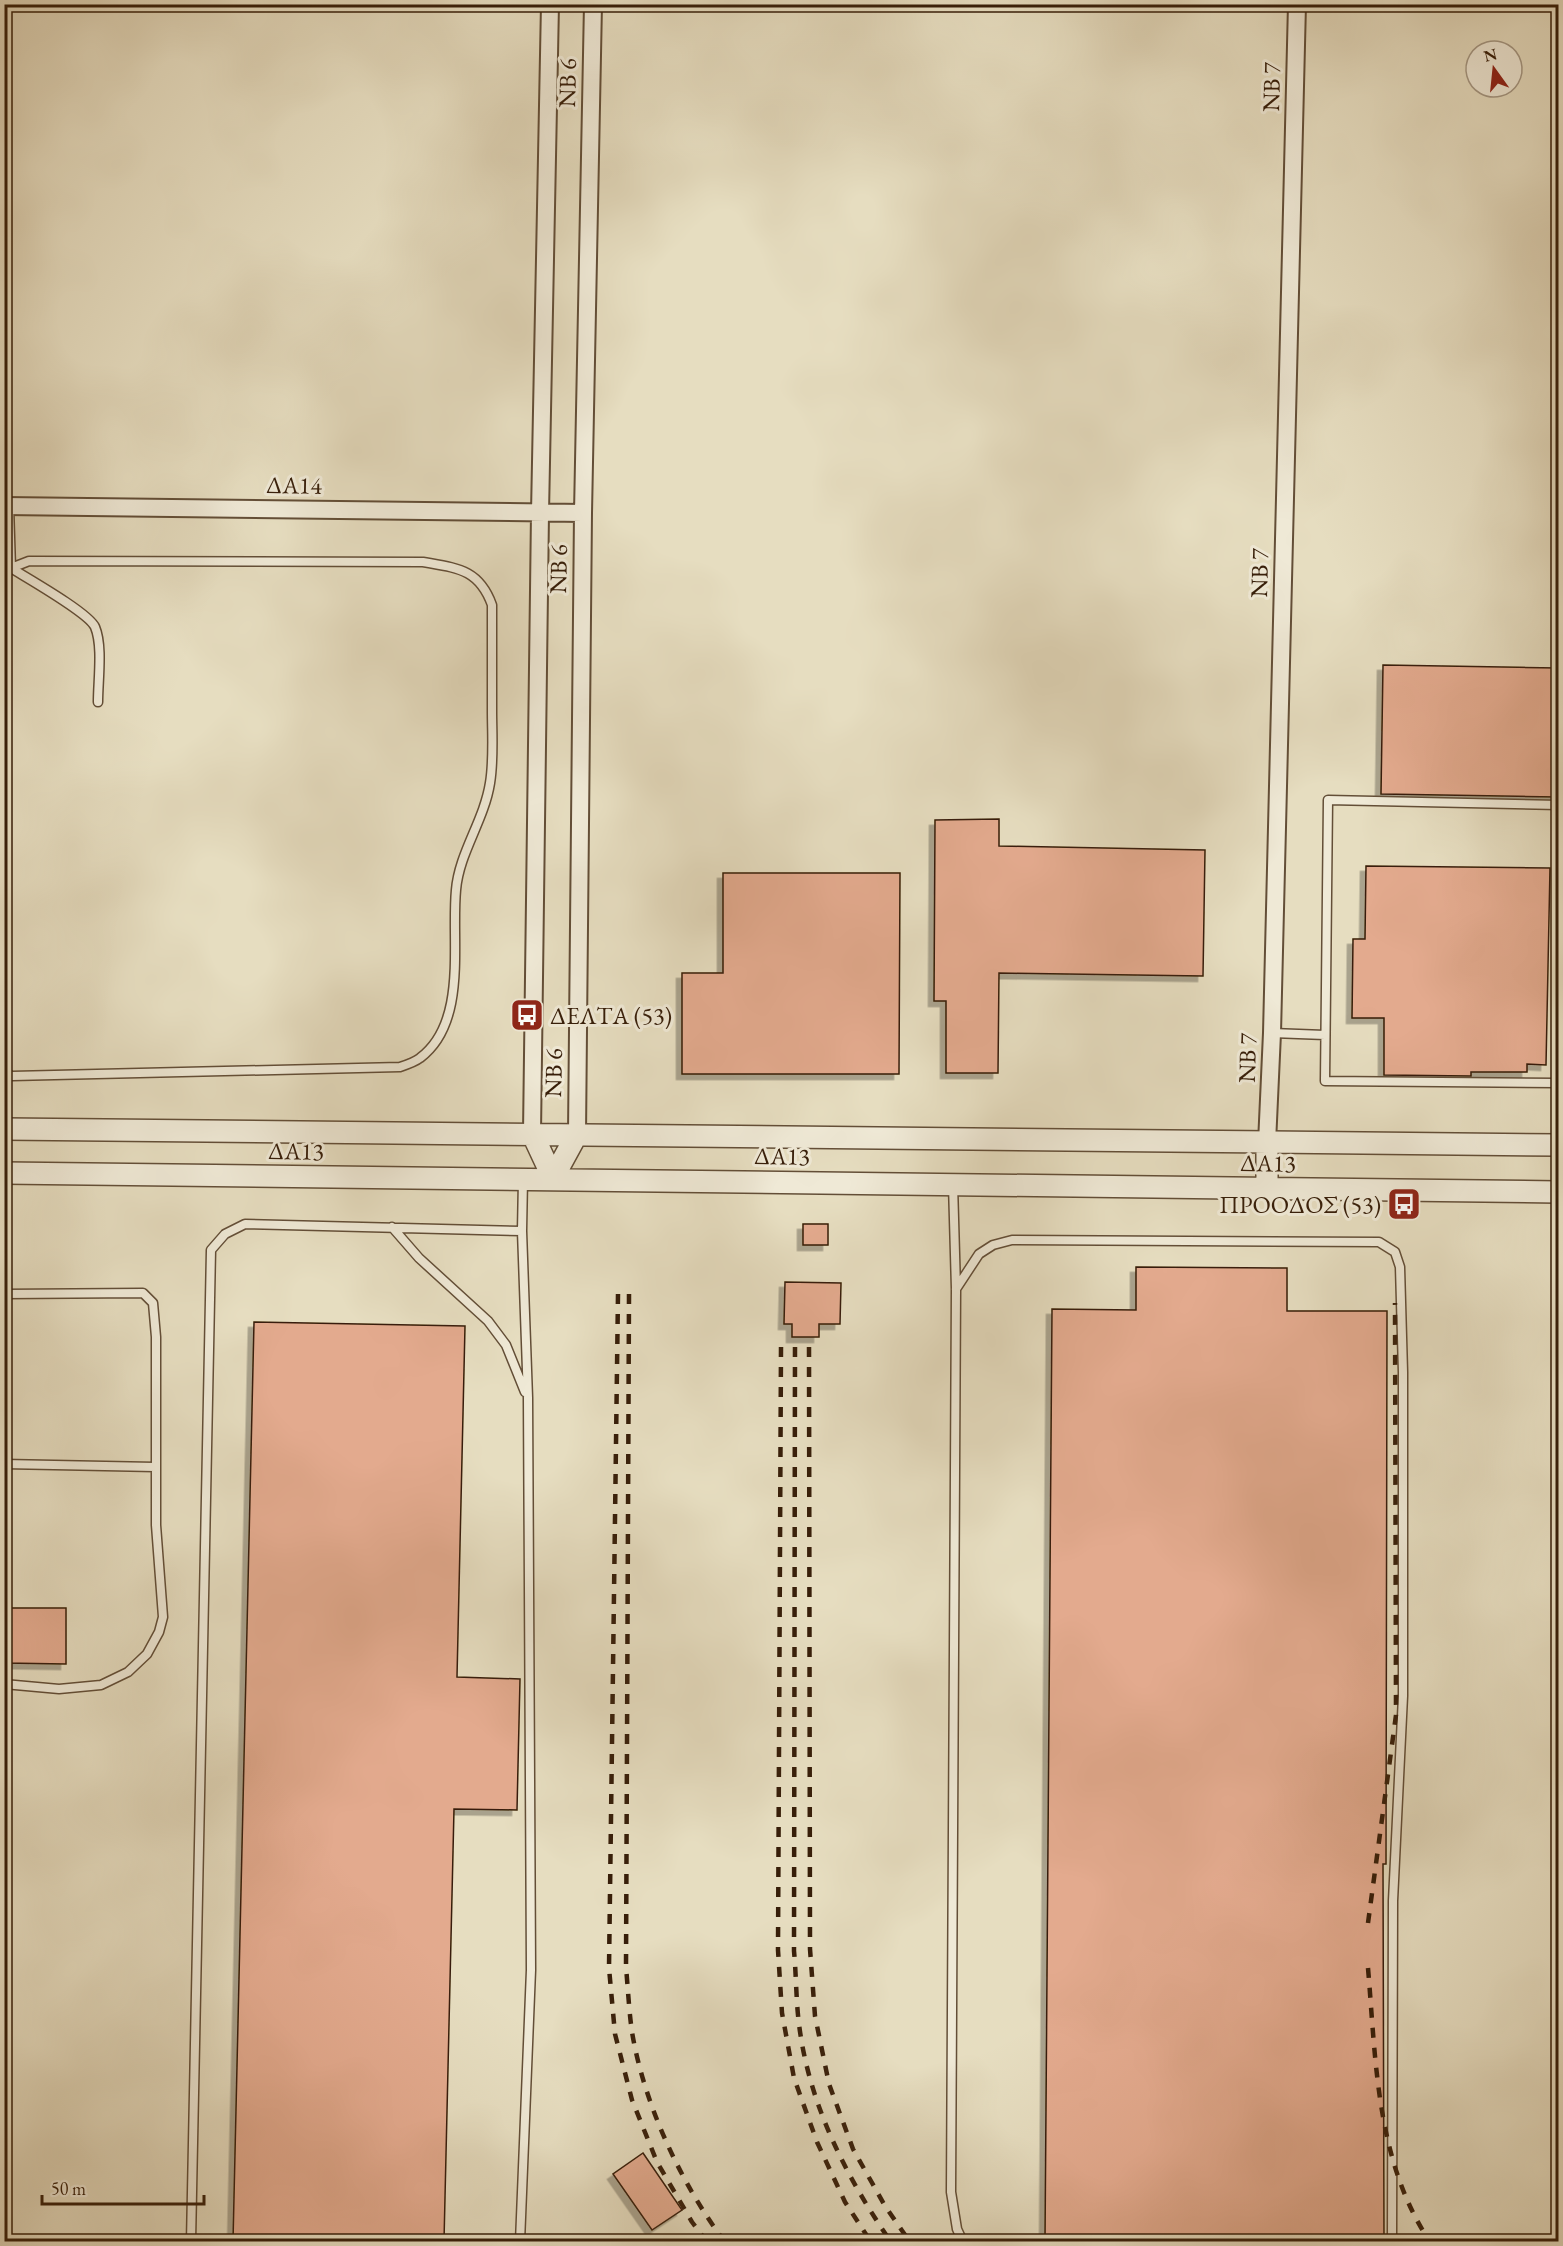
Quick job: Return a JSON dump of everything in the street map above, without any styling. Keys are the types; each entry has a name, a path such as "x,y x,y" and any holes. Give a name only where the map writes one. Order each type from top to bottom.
{"street":[{"name":"ΝΒ 6","path":"532,1134 540,513 550,4"},
{"name":"ΝΒ 6","path":"577,1134 583,513 593,4"},
{"name":"ΝΒ 7","path":"1267,1143 1272,1033 1297,4"},
{"name":"ΔΑ14","path":"7,506 583,513"},
{"name":"ΔΑ13","path":"4,1129 1558,1145"},
{"path":"532,1134 553,1178"},
{"path":"553,1178 577,1134"},
{"path":"1267,1143 1267,1189"},
{"name":"ΔΑ13","path":"4,1173 1558,1192"}],"lane":[{"path":"7,506 8,571"},
{"path":"4,1073 24,1076 400,1067 419,1059 435,1044 447,1021 453,995 456,889 462,860 479,824 490,784 492,753 492,606 486,590 477,579 459,569 423,562 29,561 8,571"},
{"path":"8,571 76,610 94,624 98,638 98,702"},
{"path":"1558,805 1328,800 1325,1081 1557,1083 1558,1011"},
{"path":"1272,1033 1325,1035"},
{"path":"520,2241 531,1970 528,1398 522,1230 523,1178"},
{"path":"953,1183 956,1289 951,2192 957,2229 963,2241"},
{"path":"191,2241 211,1251 225,1234 246,1224 522,1230"},
{"path":"392,1227 419,1258 488,1321 506,1345 528,1398"},
{"path":"956,1289 979,1254 993,1245 1012,1240 1379,1242 1395,1252 1400,1267 1403,1372 1403,1696 1393,1901 1392,2241"},
{"path":"4,1294 142,1293 153,1303 156,1337 156,1525 163,1617 159,1632 147,1654 128,1672 101,1685 59,1689 4,1684"},
{"path":"4,1464 156,1467"}],"building":[{"path":"1383,665 1558,668 1558,797 1381,794"},
{"path":"999,819 999,846 1205,850 1203,976 999,973 998,1073 946,1073 946,1001 934,1001 935,820"},
{"path":"1366,866 1550,868 1546,1065 1527,1064 1527,1072 1471,1072 1471,1076 1384,1075 1384,1018 1352,1018 1353,939 1365,939"},
{"path":"723,873 900,873 899,1074 682,1074 682,973 723,973"},
{"path":"803,1224 828,1224 828,1245 803,1245"},
{"path":"1136,1267 1287,1268 1287,1311 1387,1311 1386,1864 1383,1864 1384,2241 1045,2241 1052,1309 1136,1310"},
{"path":"785,1282 841,1283 840,1324 819,1324 819,1337 792,1337 792,1324 784,1324"},
{"path":"254,1322 465,1326 457,1677 520,1679 517,1810 454,1809 444,2241 233,2241"},
{"path":"4,1608 66,1608 66,1664 4,1663"},
{"path":"643,2153 682,2210 652,2230 613,2174"}],"railway":[{"path":"618,1294 609,1968 615,2034 632,2100 657,2162 692,2222 707,2242"},
{"path":"629,1294 626,1967 630,2016 645,2087 666,2142 694,2195 725,2242"},
{"path":"1368,1923 1396,1715 1395,1303"},
{"path":"781,1347 778,1950 782,2013 794,2078 817,2142 845,2202 871,2242"},
{"path":"795,1347 794,1951 798,2015 809,2076 830,2134 858,2190 891,2242"},
{"path":"809,1347 810,1949 815,2016 829,2084 853,2149 885,2206 910,2242"},
{"path":"1368,1968 1377,2074 1389,2144 1412,2211 1430,2242"}],"place":[{"name":"ΔΕΛΤΑ (53)","path":"527,1015"},
{"name":"ΠΡΟΟΔΟΣ (53)","path":"1404,1204"}]}
